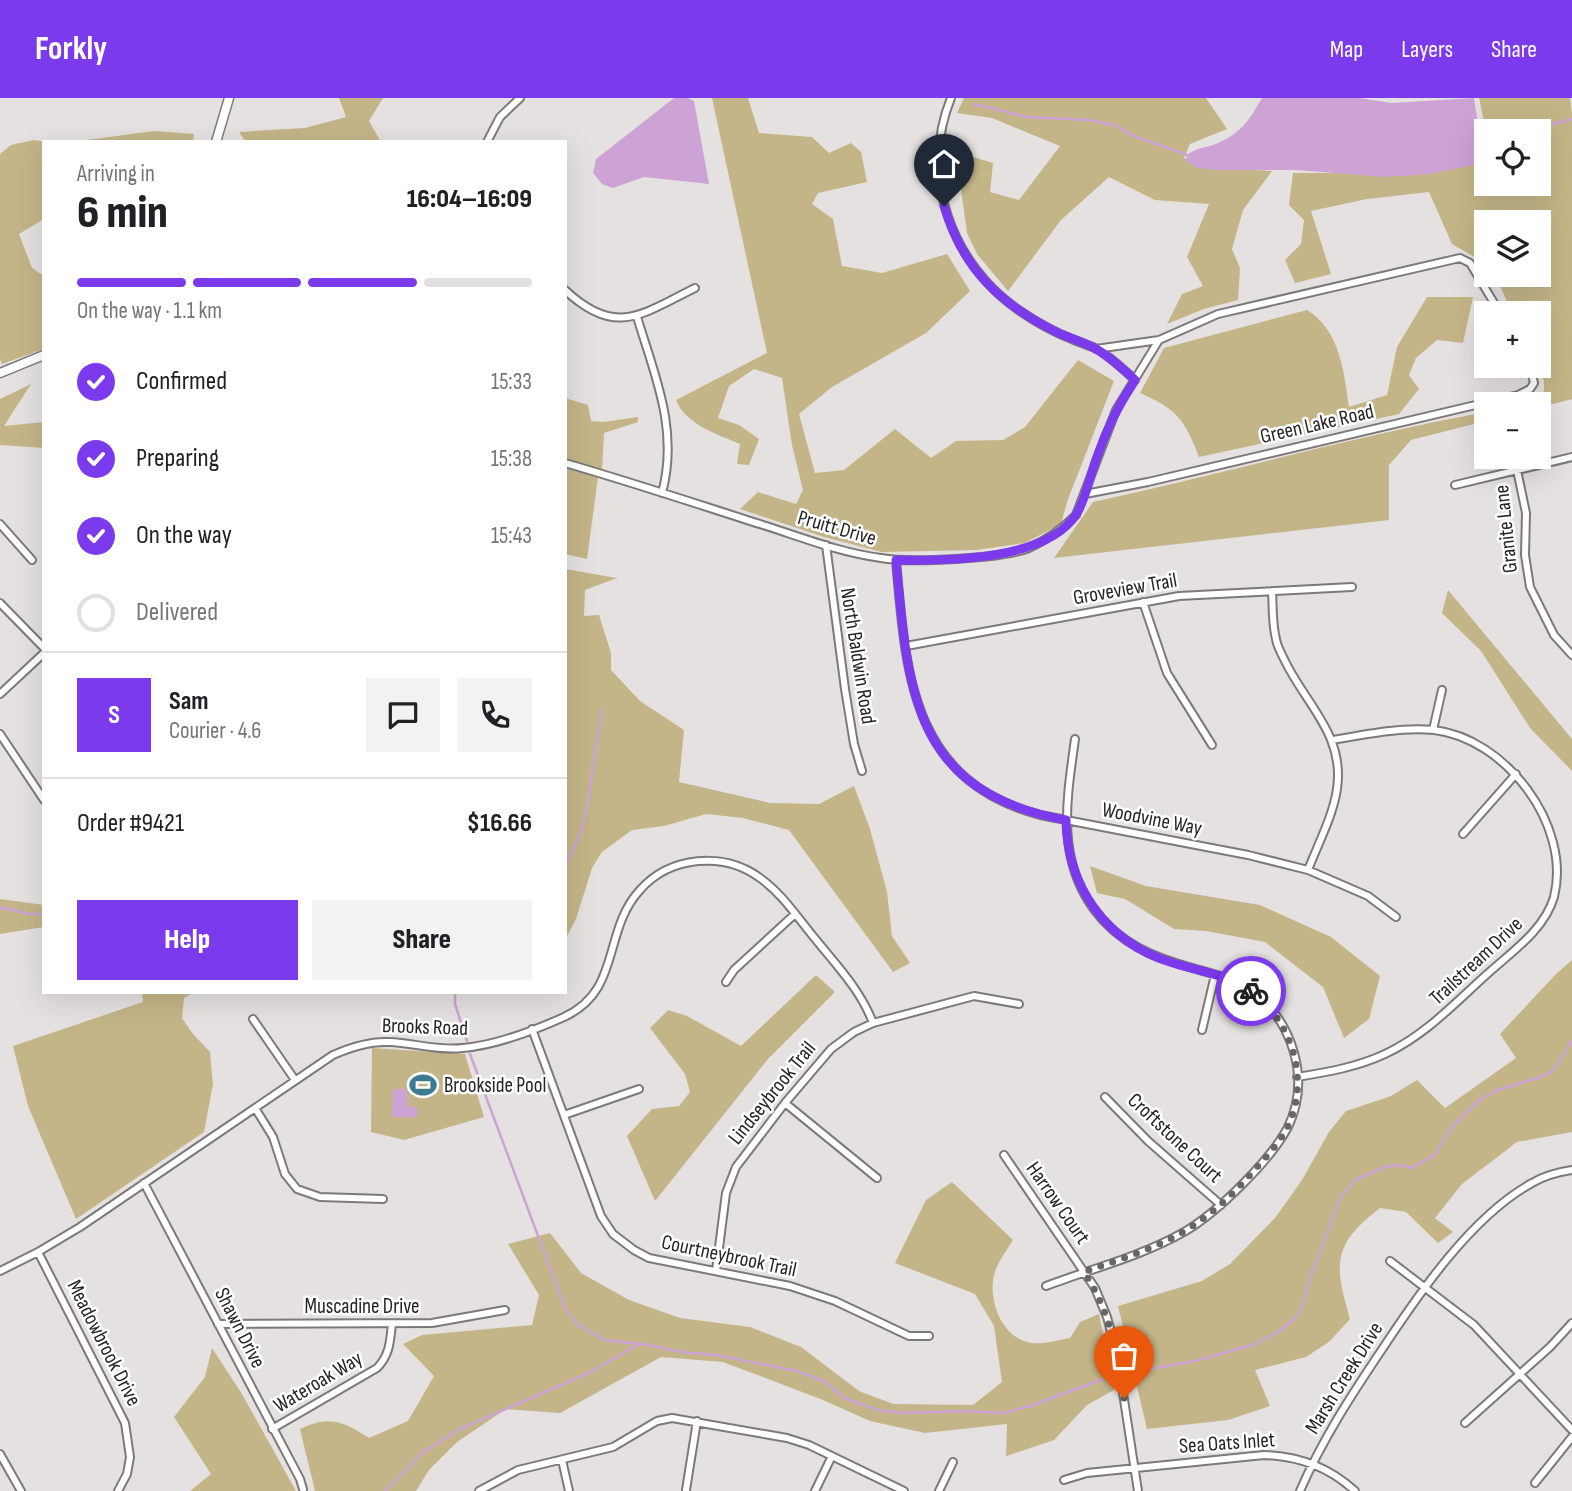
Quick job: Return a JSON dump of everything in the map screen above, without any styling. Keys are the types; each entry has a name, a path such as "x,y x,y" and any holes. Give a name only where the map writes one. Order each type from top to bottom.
{"street":[{"path":"217,140 229,98"},
{"path":"488,140 500,117 520,98"},
{"path":"951,98 943,127 940,178 944,206 960,248 972,267 1001,298 1042,325 1097,349 1135,380 1159,341"},
{"path":"1097,349 1159,341 1219,314 1460,258 1470,263 1493,301"},
{"path":"567,292 591,310 622,320 637,317 695,288"},
{"path":"637,317 666,417 668,469 662,493"},
{"path":"0,373 42,356"},
{"name":"Green Lake Road","path":"1085,494 1148,482 1518,395 1533,386 1534,378"},
{"name":"Pruitt Drive","path":"567,464 826,545 880,558 952,558 1010,553 1027,549 1045,540 1076,515 1106,433 1135,380"},
{"path":"1455,485 1572,457"},
{"name":"Granite Lane","path":"1517,470 1526,513 1525,555 1530,587 1554,635 1572,655"},
{"path":"0,524 32,560"},
{"name":"North Baldwin Road","path":"826,545 845,689 854,744 862,771"},
{"name":"Woodvine Way","path":"896,560 906,646 918,707 933,739 953,767 978,788 1006,804 1040,815 1248,855 1308,870 1368,896 1396,917"},
{"name":"Groveview Trail","path":"906,646 1178,596 1352,587"},
{"path":"1272,591 1276,640 1292,674 1333,740 1338,764 1337,789 1308,870"},
{"path":"1143,602 1167,673 1212,745"},
{"path":"0,603 42,649"},
{"path":"0,694 42,653"},
{"path":"1433,730 1442,690"},
{"name":"Trailstream Drive","path":"1297,1077 1360,1064 1410,1041 1439,1019 1541,922 1554,898 1557,884 1557,858 1542,811 1530,790 1503,762 1478,746 1433,730 1401,730 1333,740"},
{"path":"0,734 42,797"},
{"path":"1046,1286 1172,1238 1221,1205 1283,1134 1295,1105 1297,1077 1292,1046 1285,1029 1275,1013 1248,988 1146,953 1112,930 1090,903 1075,873 1066,839 1066,805 1075,739"},
{"path":"1463,834 1516,774"},
{"name":"Brooks Road","path":"0,1271 80,1227 333,1055 364,1044 390,1042 463,1048 492,1043 570,1014 592,998 606,971 620,923 632,899 645,884 670,868 688,862 705,860 738,866 762,879 795,914 855,987 873,1023"},
{"path":"726,982 734,970 795,914"},
{"path":"1202,1030 1215,975"},
{"name":"Lindseybrook Trail","path":"716,1271 723,1209 730,1179 743,1155 831,1049 854,1032 873,1023 974,996 1019,1004"},
{"path":"253,1019 295,1080"},
{"name":"Courtneybrook Trail","path":"532,1029 601,1216 613,1234 649,1258 805,1290 909,1336 929,1336"},
{"path":"564,1115 639,1088"},
{"name":"Croftstone Court","path":"1105,1097 1148,1141 1221,1205"},
{"path":"785,1103 877,1178"},
{"path":"255,1108 273,1137 285,1174 297,1189 320,1197 383,1199"},
{"name":"Harrow Court","path":"1004,1155 1095,1288 1113,1334 1138,1491"},
{"name":"Marsh Creek Drive","path":"1300,1491 1351,1395 1424,1287 1476,1228 1513,1196 1539,1179 1572,1170"},
{"name":"Shawn Drive","path":"144,1183 303,1489"},
{"name":"Meadowbrook Drive","path":"38,1252 125,1423 130,1457 127,1474 118,1491"},
{"path":"1390,1261 1474,1325 1572,1430"},
{"name":"Muscadine Drive","path":"218,1324 392,1324 451,1321 505,1310"},
{"path":"1465,1423 1550,1347 1572,1323"},
{"name":"Wateroak Way","path":"272,1429 377,1368 386,1358 392,1324"},
{"path":"479,1491 518,1470 614,1447 663,1419 671,1418 787,1438 832,1456 904,1491"},
{"path":"686,1490 697,1421"},
{"path":"1535,1483 1572,1437"},
{"path":"0,1454 21,1491"},
{"name":"Sea Oats Inlet","path":"1064,1480 1087,1472 1264,1455 1313,1463 1343,1480 1355,1491"},
{"path":"815,1491 832,1456"},
{"path":"562,1461 569,1491"},
{"path":"939,1491 953,1462"}],"shaded area":[{"path":"339,98 383,98 369,121 380,140 245,140 239,132 305,128 346,117"},
{"path":"674,98 694,101 709,184 644,177 613,188 602,184 593,173 596,159"},
{"path":"712,98 748,98 759,133 812,137 829,153 851,143 861,152 867,182 818,193 812,204 833,219 842,266 882,273 947,254 970,291 926,333 832,387 799,414 815,473 844,470 895,429 931,458 956,441 1003,440 1025,427 1078,360 1114,381 1061,524 1025,543 976,550 882,552 824,537 740,509 758,492 796,504 803,490 792,445 782,378 754,369 729,386 718,418 739,425 759,439 749,465 737,464 740,444 695,422 687,416 676,400 767,353"},
{"path":"964,98 1206,98 1227,129 1190,144 1184,158 1217,168 1272,171 1243,210 1232,249 1240,268 1238,300 1204,309 1167,324 1182,294 1203,286 1187,257 1209,204 1155,200 1109,177 1061,220 1008,291 977,254 967,233 961,189 973,157 993,163 990,192 1019,200 1060,146 992,118 957,113"},
{"path":"1262,98 1360,98 1391,103 1474,98 1477,119 1474,119 1474,165 1430,174 1385,177 1296,170 1219,170 1197,168 1186,161 1190,153 1223,141 1248,121"},
{"path":"1479,98 1570,98 1572,399 1551,405 1551,392 1544,392 1542,378 1551,378 1551,301 1507,301 1501,287 1551,287 1551,210 1474,210 1474,257 1452,244 1429,192 1367,199 1311,211 1331,274 1295,283 1285,260 1301,244 1304,220 1289,205 1293,173 1353,173 1444,166 1474,157 1474,196 1551,196 1551,119 1483,119"},
{"path":"154,131 194,134 193,140 87,140"},
{"path":"34,140 42,141 42,220 19,234 32,268 42,275 42,350 2,364 0,154 11,145"},
{"path":"1427,297 1473,297 1463,343 1437,340 1416,358 1409,375 1419,389 1399,414 1199,457 1178,417 1163,405 1140,393 1164,348 1307,310 1318,318 1333,340 1342,366 1349,407 1387,395 1397,347"},
{"path":"31,384 4,426 42,422 42,448 0,445 0,399"},
{"path":"567,399 588,405 591,421 638,417 638,422 604,433 602,470 567,459"},
{"path":"1474,414 1474,424 1411,440 1389,465 1389,520 1054,558 1093,502 1387,432"},
{"path":"567,469 598,477 587,559 567,554"},
{"path":"567,569 617,578 585,590 584,616 599,615 611,653 611,670 640,701 684,730 679,782 770,803 819,804 854,786 870,829 887,892 892,936 910,963 893,972 789,830 743,818 706,814 664,826 632,830 602,852 592,868 576,919 567,936"},
{"path":"1448,590 1572,739 1572,771 1530,728 1481,651 1442,613"},
{"path":"1090,866 1146,886 1260,905 1331,937 1380,976 1369,1019 1344,1038 1323,987 1265,942 1206,931 1174,929 1125,899 1097,893"},
{"path":"0,899 42,905 42,927 0,934"},
{"path":"1572,960 1572,1132 1517,1142 1462,1184 1435,1218 1453,1232 1438,1243 1406,1212 1380,1208 1364,1221 1345,1245 1341,1257 1341,1284 1350,1319 1330,1341 1306,1357 1255,1370 1270,1406 1228,1420 1147,1429 1118,1306 1202,1281 1230,1264 1275,1218 1302,1180 1329,1132 1346,1111 1391,1096 1417,1080 1445,1108 1516,1058 1500,1034"},
{"path":"816,975 835,992 768,1059 655,1201 627,1136 652,1109 679,1106 690,1092 685,1074 650,1028 668,1010 687,1016 741,1046"},
{"path":"142,994 191,994 184,998 182,1018 210,1052 213,1084 204,1132 76,1219 28,1106 13,1046 143,1002"},
{"name":"Brookside Pool","path":"372,1048 465,1054 484,1117 404,1140 371,1132"},
{"path":"393,1089 407,1089 407,1106 417,1107 417,1117 392,1117"},
{"path":"952,1182 1013,1240 993,1279 997,1312 1009,1331 1027,1342 1070,1338 1080,1322 1099,1314 1114,1390 1087,1405 1054,1440 1006,1456 1007,1424 925,1433 870,1421 723,1362 661,1357 560,1413 506,1409 457,1442 429,1470 416,1491 315,1491 300,1429 319,1422 336,1422 369,1438 408,1421 434,1376 403,1344 422,1335 532,1325 539,1295 508,1244 550,1233 581,1273 629,1300 680,1318 750,1327 801,1347 859,1391 893,1404 973,1405 1002,1382 994,1326 975,1294 895,1263 926,1200"},
{"path":"212,1348 242,1394 296,1491 190,1491 211,1474 174,1417 205,1377"}],"waterway":[{"path":"974,104 1027,117 1088,120 1114,125 1132,135 1187,155"},
{"path":"1551,124 1572,119"},
{"path":"567,863 581,832 586,812 602,709"},
{"path":"0,909 42,914"},
{"path":"455,994 455,1004 467,1041"},
{"path":"1127,1373 1195,1361 1253,1345 1280,1331 1296,1317 1341,1196 1357,1179 1385,1167 1398,1165 1412,1168 1434,1155 1452,1127 1481,1099 1554,1070 1572,1041"},
{"path":"470,1054 565,1308 578,1325 605,1340 716,1355 797,1371 826,1382 842,1397 878,1410 902,1413 1004,1413 1114,1375"},
{"path":"385,1491 422,1453 460,1429 591,1372 637,1345"}],"way so far":[{"path":"1124,1398 1113,1334 1095,1288 1084,1272 1172,1238 1209,1215 1275,1147 1287,1127 1295,1105 1297,1077 1292,1046 1275,1013 1251,991"}],"place":[{"name":"Brookside Pool","path":"423,1085"}],"route":[{"path":"944,206 960,248 972,267 1001,298 1042,325 1097,349 1135,380 1116,410 1076,515 1058,532 1027,549 1010,553 896,560 900,610 918,707 942,754 978,788 1023,811 1066,820 1066,839 1075,873 1086,897 1112,930 1146,953 1231,979 1251,991"}]}
